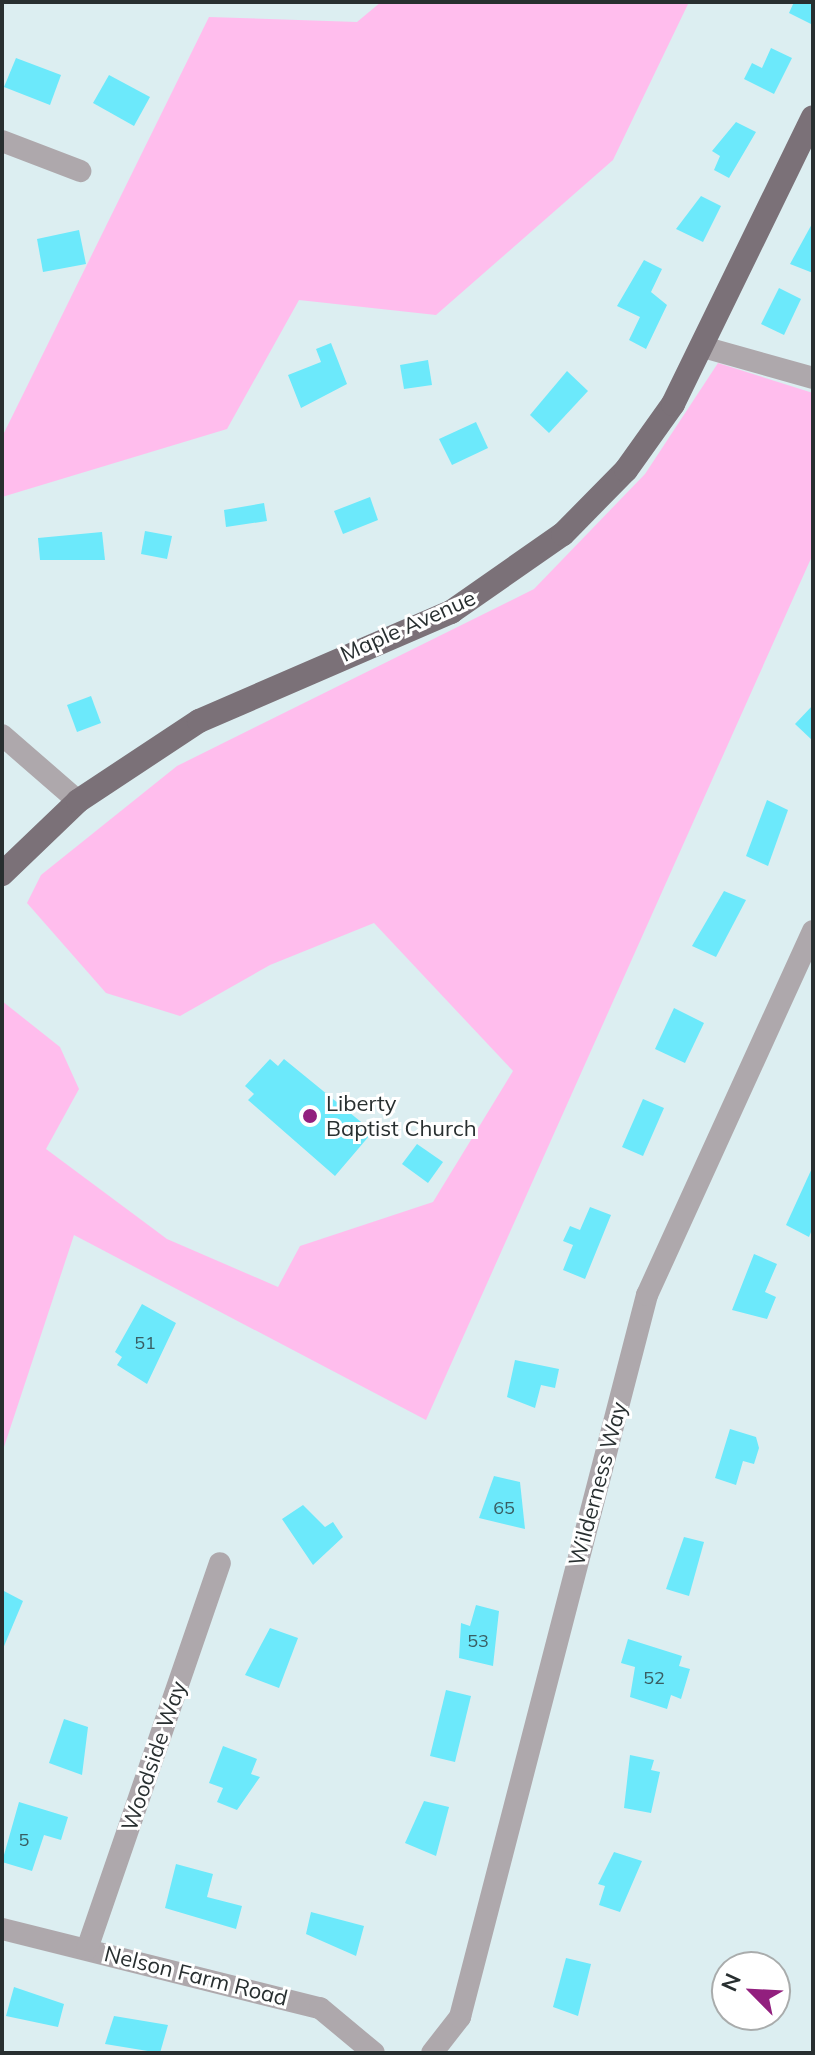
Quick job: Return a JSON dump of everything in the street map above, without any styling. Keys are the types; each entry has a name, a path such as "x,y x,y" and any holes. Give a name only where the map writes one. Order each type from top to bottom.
{"main road":[{"name":"Maple Avenue","path":"2,874 78,801 231,703 451,612 526,564 626,470 703,347 813,117"}],"street":[{"path":"2,141 80,171"},
{"path":"703,347 813,378"},
{"path":"2,735 78,801"},
{"name":"Wilderness Way","path":"432,2053 460,2017 647,1295 813,931"},
{"name":"Woodside Way","path":"87,1949 220,1563"},
{"name":"Nelson Farm Road","path":"2,1929 320,2008 374,2053"}],"shaded area":[{"path":"381,2 689,2 613,160 436,315 299,300 227,429 2,497 2,437 209,17 357,22"},
{"path":"718,363 813,393 813,554 426,1420 74,1235 2,1453 2,1001 60,1047 79,1089 46,1149 167,1239 278,1287 300,1246 433,1202 513,1071 374,923 270,965 180,1016 106,993 27,903 41,875 177,766 534,589 645,474"}],"building":[{"path":"794,2 813,2 813,25 789,13"},
{"path":"771,48 792,58 774,94 744,79 752,63 762,68"},
{"path":"16,58 61,75 50,105 4,87"},
{"path":"109,75 150,97 134,126 93,103"},
{"path":"736,122 756,132 729,178 714,170 720,156 712,151"},
{"path":"701,196 721,206 703,242 676,229"},
{"path":"813,222 813,273 790,264"},
{"path":"79,230 86,264 43,272 37,239"},
{"path":"644,260 662,269 651,292 667,305 646,349 629,340 640,317 617,306"},
{"path":"779,288 801,299 784,335 761,324"},
{"path":"331,343 347,384 301,408 288,375 321,362 316,349"},
{"path":"428,360 432,385 404,389 400,365"},
{"path":"567,371 588,391 549,433 530,415"},
{"path":"476,422 488,448 452,465 439,439"},
{"path":"370,497 378,520 343,534 334,511"},
{"path":"264,503 267,521 226,527 224,510"},
{"path":"145,531 172,536 167,559 141,554"},
{"path":"102,532 105,560 40,560 38,538"},
{"path":"91,696 101,723 77,732 67,705"},
{"path":"813,705 813,741 795,724"},
{"path":"767,800 788,810 768,866 746,856"},
{"path":"724,891 746,900 716,957 692,946"},
{"path":"674,1008 704,1023 685,1063 655,1049"},
{"name":"Liberty Baptist Church","path":"270,1059 278,1066 284,1059 366,1126 370,1135 335,1176 248,1100 254,1094 245,1086"},
{"path":"643,1099 664,1108 643,1156 622,1147"},
{"path":"417,1144 443,1162 428,1183 402,1164"},
{"path":"813,1166 813,1227 809,1237 786,1225"},
{"path":"590,1207 611,1215 585,1279 563,1270 573,1245 563,1241 570,1226 580,1230"},
{"path":"754,1254 777,1264 765,1292 776,1297 767,1319 732,1310"},
{"path":"142,1304 176,1323 147,1384 117,1365 122,1357 115,1352"},
{"path":"515,1360 559,1369 555,1388 541,1385 535,1408 507,1397"},
{"path":"730,1429 756,1437 759,1448 754,1464 743,1461 736,1485 715,1478"},
{"path":"494,1476 520,1482 525,1529 479,1518"},
{"path":"303,1505 325,1527 333,1522 343,1537 313,1565 282,1519"},
{"path":"684,1537 704,1542 689,1596 666,1589"},
{"path":"2,1590 23,1601 2,1651"},
{"path":"476,1605 499,1611 493,1666 459,1658 461,1623 470,1626"},
{"path":"270,1628 298,1638 279,1688 245,1675"},
{"path":"628,1639 682,1656 679,1666 690,1669 681,1699 671,1695 667,1709 630,1697 635,1667 621,1663"},
{"path":"446,1690 471,1696 455,1762 430,1756"},
{"path":"64,1719 88,1727 82,1775 49,1763"},
{"path":"223,1746 257,1759 251,1774 260,1777 237,1810 217,1802 223,1788 209,1783"},
{"path":"630,1755 654,1760 651,1770 660,1772 651,1813 624,1808"},
{"path":"424,1801 449,1807 436,1856 405,1843"},
{"path":"19,1802 68,1817 61,1840 44,1835 32,1871 2,1862"},
{"path":"614,1852 642,1861 620,1912 599,1905 605,1886 598,1884"},
{"path":"176,1864 213,1874 207,1897 242,1906 236,1929 165,1908"},
{"path":"311,1912 364,1926 356,1956 306,1934"},
{"path":"566,1958 591,1964 578,2016 553,2007"},
{"path":"14,1987 64,2004 58,2027 6,2016"},
{"path":"114,2016 168,2025 160,2053 105,2044"}],"place":[{"name":"Liberty Baptist Church","path":"310,1116"}]}
